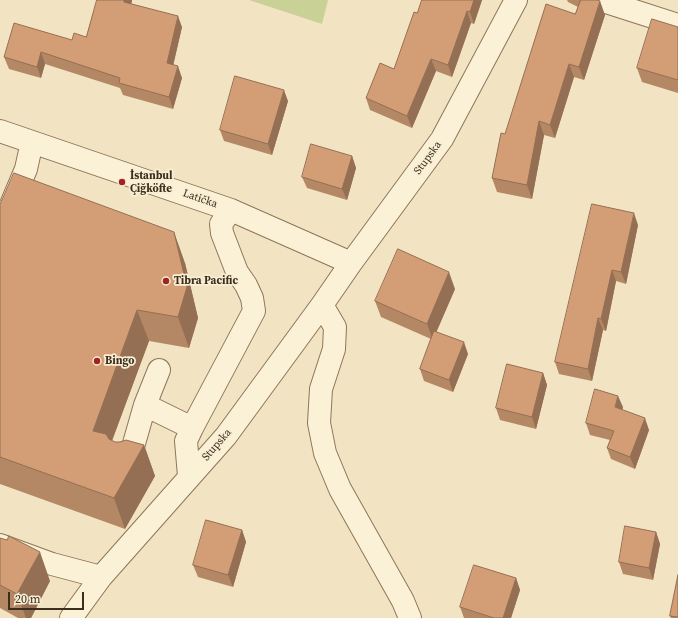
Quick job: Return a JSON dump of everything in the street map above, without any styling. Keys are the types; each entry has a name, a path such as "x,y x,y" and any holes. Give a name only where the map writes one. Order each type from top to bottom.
{"street":[{"name":"Stupska","path":"71,618 100,577 226,436 322,306 351,263 442,139 516,0"},
{"path":"600,0 678,25"},
{"name":"Latička","path":"0,131 231,210 351,263"},
{"path":"0,231 26,169 32,142"},
{"path":"189,476 186,441 254,311 252,298 246,285 237,272 222,233 222,224 231,210"},
{"path":"322,306 335,327 334,349 321,389 319,423 325,453 340,489 403,601 410,618"},
{"path":"129,461 145,405 160,370"},
{"path":"145,405 192,428"},
{"path":"0,546 52,564 100,577"}],"green space":[{"path":"249,0 328,0 322,24"}],"building":[{"path":"97,0 124,0 124,2 178,16 167,63 178,66 169,97 119,83 120,78 41,52 37,67 4,57 14,23 72,40 74,33 86,37"},
{"path":"422,0 474,0 470,12 467,11 448,65 431,59 407,116 366,98 380,63 394,69 414,12 417,13"},
{"path":"581,0 600,1 579,67 569,64 550,125 539,121 527,185 492,178 501,133 505,134 546,4 575,14"},
{"path":"652,19 678,27 678,80 637,68"},
{"path":"235,76 284,90 268,144 220,130"},
{"path":"311,144 352,156 342,189 302,177"},
{"path":"14,173 174,232 187,287 178,317 137,310 93,431 106,434 109,439 115,442 126,440 144,445 114,498 0,457 0,205"},
{"path":"592,204 634,213 621,272 612,270 601,319 598,318 588,369 555,362"},
{"path":"398,249 449,272 427,324 375,301"},
{"path":"434,331 464,342 449,380 420,369"},
{"path":"507,364 543,373 532,417 496,408"},
{"path":"595,389 618,396 615,407 645,418 630,457 607,448 614,431 586,423"},
{"path":"206,520 242,530 228,575 193,565"},
{"path":"625,526 656,532 649,568 619,562"},
{"path":"9,536 40,552 17,594 0,585 0,538 7,540"},
{"path":"474,565 516,578 503,618 494,618 460,607"},
{"path":"678,575 678,617 670,616"}],"place":[{"name":"İstanbul Çiğköfte","path":"122,182"},
{"name":"Tibra Pacific","path":"166,281"},
{"name":"Bingo","path":"97,361"}]}
